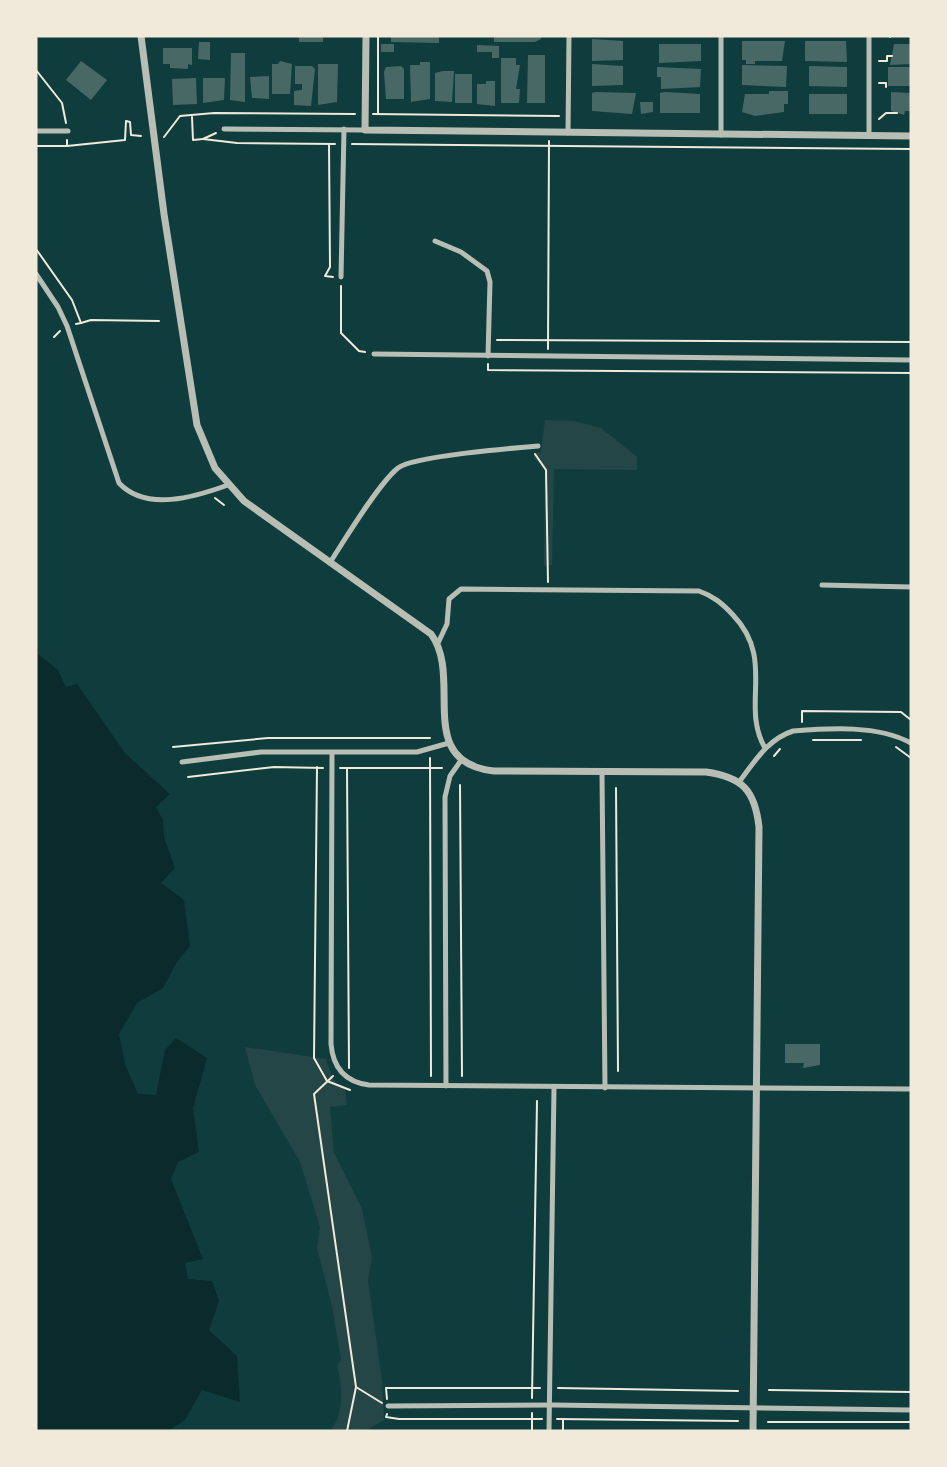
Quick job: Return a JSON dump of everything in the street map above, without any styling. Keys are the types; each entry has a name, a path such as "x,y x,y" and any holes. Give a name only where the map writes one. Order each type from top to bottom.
{"street":[{"path":"141,36 165,226 197,425 209,458 228,484 253,508 421,625 438,643 443,664 444,723 449,743 462,759 480,770 706,772 739,782 752,798 757,810 759,827 753,1431"},
{"path":"365,130 366,36"},
{"path":"568,133 569,36"},
{"path":"721,36 721,135"},
{"path":"869,36 869,135"},
{"path":"224,129 911,136"},
{"path":"341,277 344,129"},
{"path":"36,131 68,131"},
{"path":"435,242 461,252 487,271 490,282 488,356"},
{"path":"36,274 58,307 67,326 119,483 136,497 154,501 209,492 228,484"},
{"path":"374,354 549,358 911,360"},
{"path":"331,561 389,477 403,465 472,453 538,446"},
{"path":"822,585 911,587"},
{"path":"438,643 447,624 449,599 456,590 467,588 682,590 713,596 737,619 755,652 756,725 765,748"},
{"path":"739,782 765,748 784,734 802,730 865,730 897,735 911,743"},
{"path":"182,762 261,752 417,752 449,743"},
{"path":"332,753 332,1056 339,1070 349,1080 369,1085 554,1088 911,1089"},
{"path":"446,1086 445,797 450,776 462,759"},
{"path":"602,772 605,1088"},
{"path":"549,1431 554,1088"},
{"path":"388,1406 550,1405 911,1410"}],"path":[{"path":"378,36 378,114"},
{"path":"879,61 887,61 887,56 892,56"},
{"path":"36,69 62,103 68,131 67,146"},
{"path":"879,82 886,83 886,87"},
{"path":"155,138 165,136 180,116 214,113 568,116"},
{"path":"879,119 886,113 897,113"},
{"path":"192,116 193,140 237,143 911,149"},
{"path":"36,146 67,146 125,140 126,122 129,122 131,135 141,136"},
{"path":"203,139 224,129"},
{"path":"549,133 549,358"},
{"path":"329,144 330,267 325,276 341,277 341,333 359,351 374,354"},
{"path":"81,322 159,321"},
{"path":"488,340 911,342"},
{"path":"488,356 488,370 911,373"},
{"path":"538,459 546,470 549,588"},
{"path":"214,498 224,505"},
{"path":"802,720 801,711 901,712 911,720"},
{"path":"173,747 268,738 430,738"},
{"path":"803,740 867,740"},
{"path":"774,756 787,744"},
{"path":"888,744 911,758"},
{"path":"430,758 431,1086"},
{"path":"188,777 273,767 442,768"},
{"path":"317,768 314,1047 316,1063 327,1081 350,1090"},
{"path":"347,768 349,1080"},
{"path":"460,785 462,1086"},
{"path":"616,788 618,1071"},
{"path":"339,1070 314,1094 356,1387 347,1431"},
{"path":"532,1431 537,1101"},
{"path":"356,1387 388,1406"},
{"path":"386,1388 738,1390"},
{"path":"769,1390 911,1392"},
{"path":"387,1417 738,1421"},
{"path":"563,1419 563,1431"},
{"path":"768,1422 911,1422"}],"shaded area":[{"path":"545,420 574,421 601,428 637,457 637,470 554,469 552,565 544,566 545,470 534,458 534,453 541,452"},
{"path":"36,640 38,654 58,670 66,687 77,684 125,753 170,794 156,807 163,820 164,837 175,868 161,883 184,900 190,946 177,962 163,988 137,1003 119,1034 125,1064 138,1094 156,1095 165,1050 176,1038 207,1058 193,1108 199,1152 178,1162 171,1179 203,1259 185,1263 188,1279 212,1281 219,1301 209,1330 237,1356 240,1402 202,1390 185,1420 168,1431 36,1431"},
{"path":"245,1047 326,1059 333,1079 345,1089 347,1105 330,1107 334,1153 362,1209 372,1258 368,1280 382,1381 384,1420 365,1431 330,1431 335,1425 340,1409 341,1391 337,1366 341,1360 332,1306 317,1248 320,1227 300,1162 255,1085"}],"building":[{"path":"299,36 323,36 323,42 299,42"},
{"path":"391,36 439,36 439,43 391,42"},
{"path":"494,36 541,36 541,39 535,42 494,42"},
{"path":"592,39 623,41 623,60 592,61"},
{"path":"742,41 785,41 782,61 755,61 755,64 746,64 746,60 742,60"},
{"path":"805,41 846,41 847,62 805,61"},
{"path":"199,42 210,42 210,60 198,59"},
{"path":"381,44 394,44 394,52 381,52"},
{"path":"659,44 701,44 701,61 659,63"},
{"path":"894,44 911,44 911,64 890,65"},
{"path":"477,45 499,46 499,58 492,58 492,52 477,52"},
{"path":"163,48 192,48 192,65 188,64 188,69 170,68 170,64 163,64"},
{"path":"231,53 245,53 245,102 230,100"},
{"path":"528,55 545,55 545,103 527,103"},
{"path":"501,58 516,58 516,65 520,65 516,89 520,89 519,103 501,103"},
{"path":"81,61 107,80 91,100 66,80"},
{"path":"280,61 292,64 290,94 272,94 272,64 278,64"},
{"path":"420,62 430,62 430,99 411,102 410,65 420,65"},
{"path":"318,64 338,64 337,102 318,105"},
{"path":"592,64 623,66 623,85 592,86"},
{"path":"742,65 787,66 786,87 742,85"},
{"path":"295,66 312,66 315,69 311,106 294,105 294,91 302,90 302,84 295,84"},
{"path":"401,66 404,69 404,99 386,99 384,72 386,67"},
{"path":"809,66 847,67 847,87 809,86"},
{"path":"657,67 701,69 700,87 661,89 661,77 657,77"},
{"path":"888,67 911,67 911,86 888,86"},
{"path":"454,71 452,102 435,101 435,73"},
{"path":"455,74 472,74 472,103 455,103"},
{"path":"269,76 269,99 252,98 250,77"},
{"path":"196,78 197,104 173,105 172,79"},
{"path":"203,78 225,78 224,100 203,103"},
{"path":"486,81 495,81 495,106 477,104 477,84 486,84"},
{"path":"769,91 788,91 788,104 784,104 784,112 755,116 742,112 745,94 769,94"},
{"path":"891,92 911,93 911,111 905,111 904,115 891,111"},
{"path":"592,93 636,93 632,114 592,111"},
{"path":"660,93 700,94 700,113 660,113"},
{"path":"809,94 847,94 847,114 809,114"},
{"path":"640,102 653,102 653,112 641,114"},
{"path":"785,1044 820,1044 820,1065 803,1068 804,1063 785,1063"}]}
